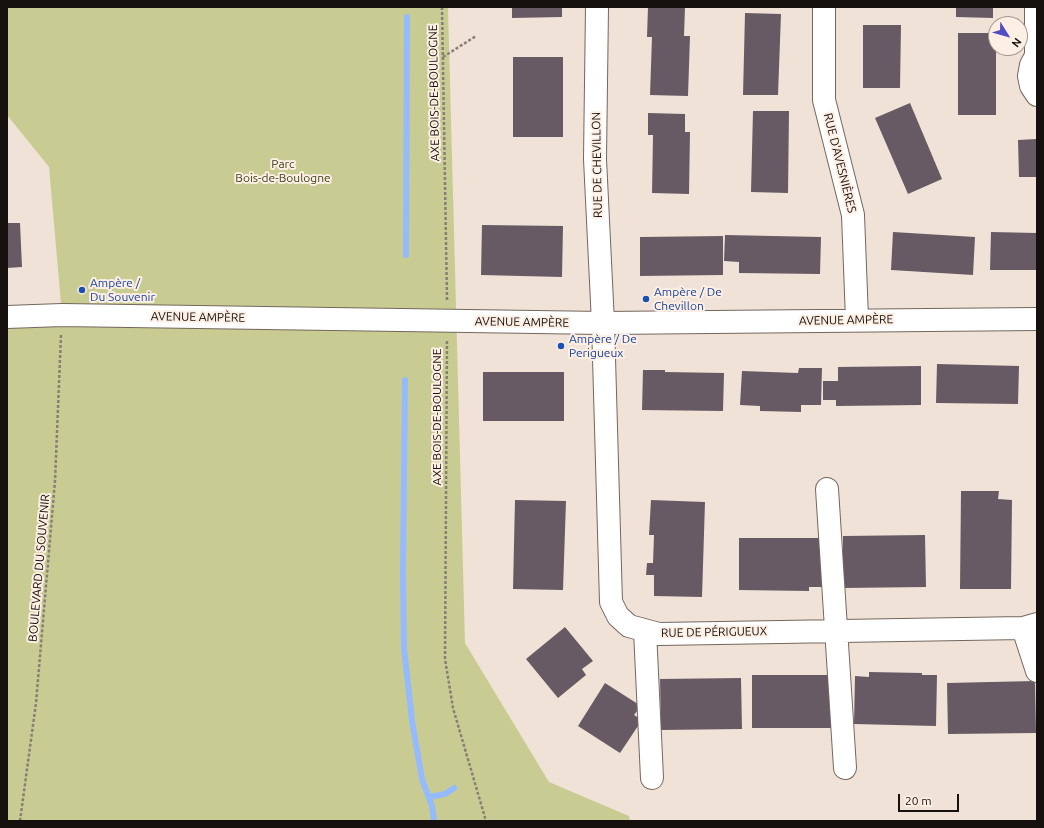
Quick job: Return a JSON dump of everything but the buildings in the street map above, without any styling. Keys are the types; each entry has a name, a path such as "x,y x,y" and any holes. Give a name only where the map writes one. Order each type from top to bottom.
{"street":[{"name":"RUE DE CHEVILLON","path":"597,7 595,159 604,323"},
{"name":"RUE D'AVESNIÈRES","path":"824,7 824,100 853,215 857,319"},
{"path":"1036,7 1036,54 1031,65 1029,76 1031,86 1037,95"},
{"name":"AVENUE AMPÈRE","path":"7,317 62,315 604,323 857,319 1037,319"},
{"name":"RUE DE PÉRIGUEUX","path":"604,323 611,602 618,616 629,626 659,634 1030,626"},
{"path":"827,489 844,768"},
{"path":"1030,626 1037,671"},
{"path":"645,631 652,778"}],"path":[{"name":"AXE BOIS-DE-BOULOGNE","path":"442,7 447,321 445,659 453,708 486,821"},
{"path":"443,58 476,36"},
{"name":"BOULEVARD DU SOUVENIR","path":"20,821 36,703 55,481 62,315"}],"green space":[{"name":"Parc Bois-de-Boulogne","path":"7,7 448,7 465,643 549,782 629,816 630,821 7,821 7,322 62,315 49,167 7,115"}],"waterway":[{"path":"406,255 407,17"},
{"path":"405,380 403,574 404,648 412,721 422,779 432,806 434,821"},
{"path":"429,797 445,794 454,788"}],"place":[{"name":"Ampère / Du Souvenir","path":"82,290"},
{"name":"Ampère / De Chevillon","path":"646,299"},
{"name":"Ampère / De Perigueux","path":"561,346"}]}
